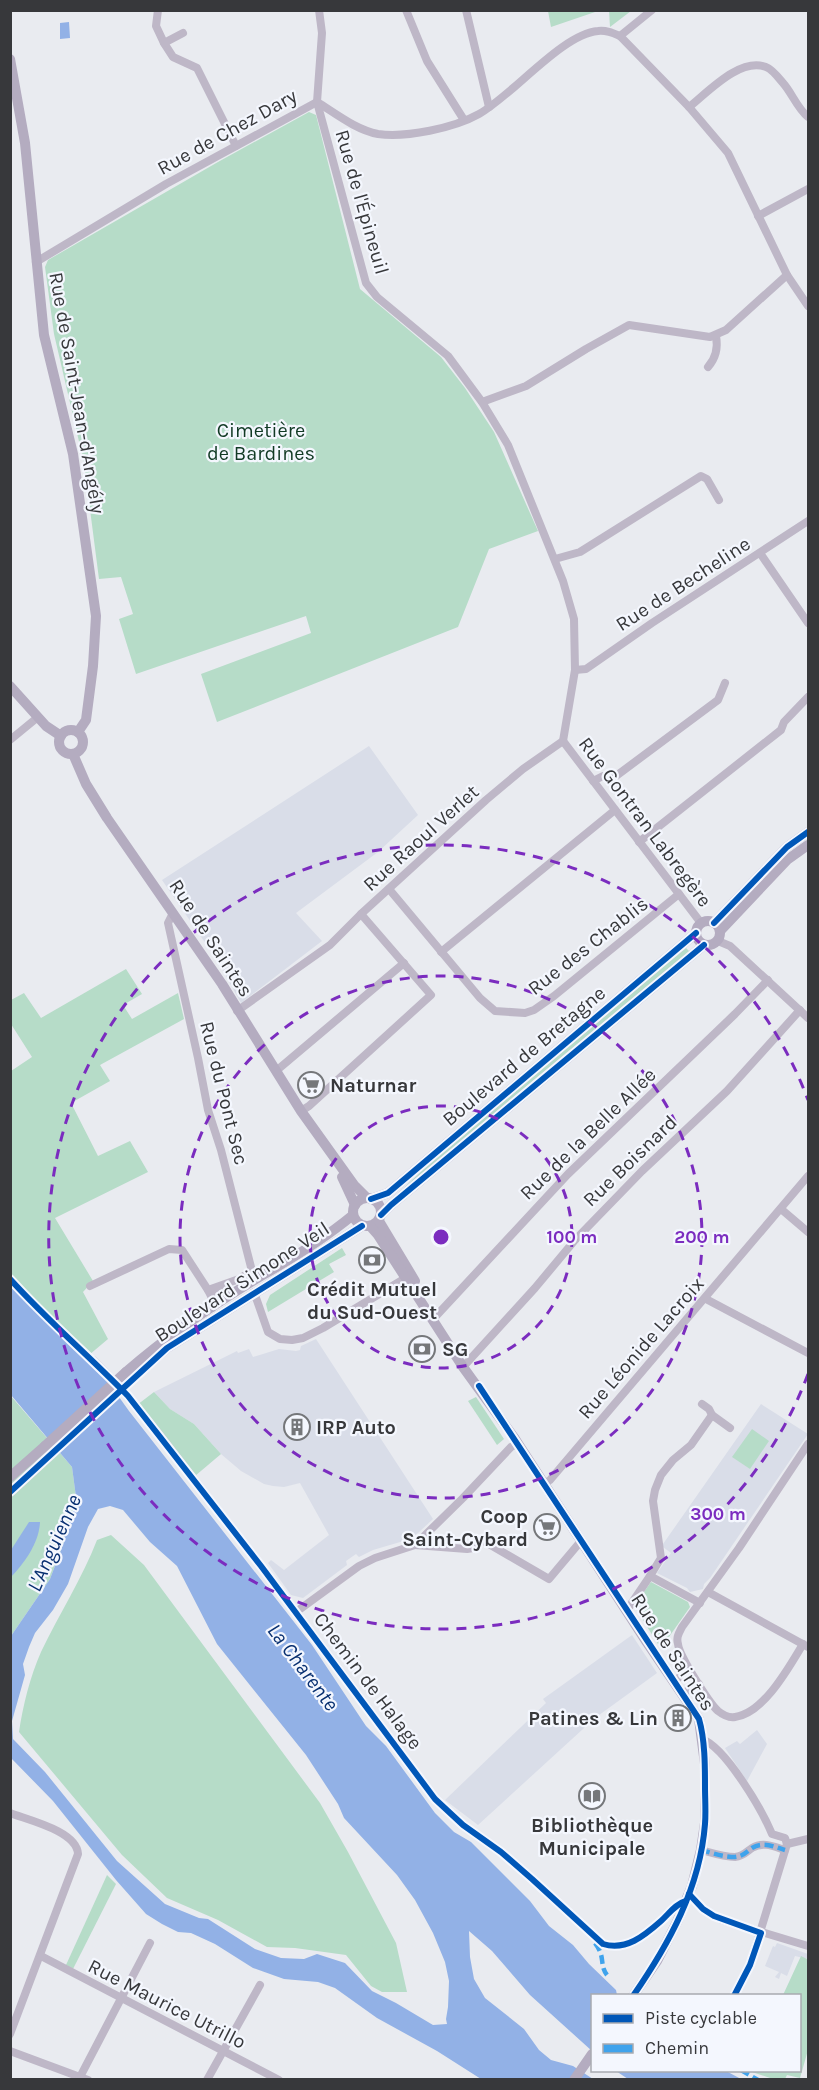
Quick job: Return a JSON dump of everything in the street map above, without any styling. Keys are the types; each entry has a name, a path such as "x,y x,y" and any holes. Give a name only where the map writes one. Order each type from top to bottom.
{"main road":[{"name":"Rue de Saint-Jean-d'Angély","path":"11,66 25,143 44,335 73,454 96,616 86,720 78,732"},
{"path":"10,686 46,726 61,736"},
{"path":"67,731 78,732 83,738 80,751 73,754 62,750 59,743 61,736 67,731"},
{"name":"Rue de Saintes","path":"73,754 86,784 107,818 222,984 301,1111 354,1185 369,1198"},
{"path":"717,932 707,921 698,928 698,941 704,945 712,945 717,932 787,847 808,832"},
{"path":"717,932 787,860 808,845"},
{"name":"Boulevard de Bretagne","path":"369,1198 388,1193 698,928"},
{"name":"Boulevard de Bretagne","path":"373,1222 704,945"},
{"name":"Rue de Saintes","path":"321,1140 354,1210"},
{"path":"369,1198 378,1203 373,1222 356,1222 354,1210 358,1201 369,1198"},
{"name":"Boulevard Simone Veil","path":"10,1492 47,1450 129,1375 157,1346 235,1293 256,1274 319,1242 354,1210"},
{"name":"Rue de Saintes","path":"373,1222 699,1719 705,1764 705,1823 701,1850 677,1922 657,1961 634,1994"},
{"name":"Boulevard Simone Veil","path":"129,1375 254,1292 373,1222"},
{"name":"Rue de Saintes","path":"410,1279 437,1315 466,1366"},
{"name":"Boulevard Simone Veil","path":"10,1477 47,1450"},
{"path":"574,2079 591,2055"}],"street":[{"path":"158,10 156,26 164,43 173,57 197,68 236,146"},
{"name":"Rue de l'Épineuil","path":"319,10 322,33 317,102 366,283 377,297 448,356 482,402 508,445 569,598 574,619 575,670"},
{"path":"406,10 427,61 464,120"},
{"path":"466,10 489,107"},
{"path":"652,10 620,36 689,106 728,153 787,275 807,302"},
{"name":"Rue de Chez Dary","path":"36,262 166,184 317,102 376,134 414,134 478,115 576,38 597,31 609,31 620,36"},
{"path":"164,43 183,33"},
{"path":"689,106 740,68 758,64 769,68 785,85 802,112 808,117"},
{"path":"758,216 808,189"},
{"path":"482,402 526,386 629,325 716,336 726,330 787,275"},
{"path":"708,367 714,359 717,348 716,336"},
{"path":"555,560 580,552 701,476 707,478 719,500"},
{"name":"Rue de Becheline","path":"575,670 586,669 808,521"},
{"path":"760,553 808,624"},
{"path":"563,741 575,670"},
{"path":"593,781 603,776 616,777 718,700 725,683"},
{"path":"639,842 781,730 784,722 808,697"},
{"path":"10,740 38,717"},
{"name":"Rue Gontran Labregère","path":"563,741 679,894 698,928"},
{"name":"Rue Raoul Verlet","path":"237,1011 330,945 361,914 523,769 563,741"},
{"path":"441,952 615,810"},
{"name":"Rue des Chablis","path":"389,889 480,998 495,1011 525,1013 534,1010 554,996 679,894"},
{"name":"Rue du Pont Sec","path":"173,913 168,923 208,1110 256,1274"},
{"path":"301,1111 431,995 361,914"},
{"path":"717,932 808,1018"},
{"path":"276,1071 404,963"},
{"name":"Rue de la Belle Allée","path":"437,1315 567,1174 768,981"},
{"name":"Rue Boisnard","path":"466,1366 575,1240 642,1171 727,1091 800,1010"},
{"name":"Rue Léonide Lacroix","path":"544,1484 550,1480 706,1299 808,1176"},
{"path":"781,1209 808,1232"},
{"path":"90,1286 169,1249 178,1248 182,1250 208,1290 212,1298 212,1309"},
{"path":"208,1290 256,1274"},
{"path":"254,1292 268,1332 280,1339 292,1340 313,1334 410,1279"},
{"path":"208,1290 235,1293"},
{"path":"706,1299 808,1353"},
{"name":"Chemin de Halage","path":"93,1360 128,1396 296,1612 435,1798 463,1825 501,1852 603,1944 618,1947 631,1943 686,1900"},
{"path":"702,1404 709,1409 712,1415 730,1428"},
{"path":"627,1610 661,1558 653,1501 661,1475 673,1460 691,1445 712,1415"},
{"path":"415,1545 511,1447 518,1443"},
{"path":"708,1592 806,1646 764,1701 735,1717 717,1710 690,1670 679,1649 677,1636 808,1444"},
{"path":"296,1612 359,1566 375,1558 415,1545 467,1549 476,1546 482,1539 549,1579 581,1541"},
{"path":"650,1576 700,1603"},
{"path":"674,1681 690,1670"},
{"path":"682,1694 699,1684"},
{"path":"702,1739 710,1742 719,1750 739,1778 768,1825 772,1834 770,1845"},
{"path":"10,1813 60,1832 78,1849 10,2034"},
{"path":"735,1994 750,1965 786,1847 784,1838 772,1834"},
{"path":"701,1850 734,1857 744,1855 754,1847 770,1845 786,1847 807,1840"},
{"path":"686,1900 703,1909"},
{"path":"686,1900 722,1920 808,1946"},
{"path":"660,1922 668,1920 677,1922"},
{"path":"10,2051 84,2079 120,1998 150,1943"},
{"name":"Rue Maurice Utrillo","path":"40,1956 222,2052 279,2079"},
{"path":"207,2079 260,1985"}],"shaded area":[{"path":"369,746 418,815 378,852 296,913 322,941 241,1003 217,960 162,880"},
{"path":"316,1339 433,1519 407,1540 373,1550 359,1557 356,1554 346,1561 347,1565 303,1598 291,1595 268,1563 271,1560 284,1570 329,1535 300,1483 284,1487 273,1486 264,1484 241,1471 221,1454 194,1424 170,1409 154,1392 237,1351 238,1353 249,1349 253,1357 279,1349 296,1351"},
{"path":"761,1404 808,1434 704,1584 703,1589 690,1592 687,1588 657,1573 671,1553 663,1547 663,1544"},
{"path":"632,1635 657,1673 595,1718 478,1825 445,1800 546,1703 543,1699"},
{"path":"757,1730 767,1744 747,1781 725,1748 737,1741 740,1744"},
{"path":"777,1943 808,1954 808,1959 795,1956 787,1976 781,1973 779,1979 775,1977 779,1972 765,1966 773,1946 775,1947"}],"green space":[{"path":"548,10 598,11 551,27"},
{"path":"609,10 631,10 631,11 610,27"},
{"name":"Cimetière de Bardines","path":"309,112 316,115 360,289 441,357 465,388 494,432 538,531 489,549 458,627 217,722 201,674 311,633 306,616 136,674 119,619 133,614 121,577 99,579 84,463 54,334 45,267 48,260"},
{"path":"686,948 690,952 393,1198 458,1137"},
{"path":"126,969 142,994 123,1005 132,1019 178,993 184,1019 100,1065 110,1081 71,1103 98,1156 130,1141 148,1172 55,1218 93,1281 83,1292 108,1339 89,1355 11,1276 11,1071 32,1057 11,1024 11,1000 24,993 41,1018"},
{"path":"342,1248 346,1255 329,1264 334,1272 268,1312 266,1304 270,1295"},
{"path":"154,1392 170,1409 194,1424 221,1454 195,1476 137,1405"},
{"path":"10,1395 72,1467 76,1497 72,1518 64,1530 64,1542 50,1579 11,1636"},
{"path":"476,1397 504,1439 497,1445 468,1401"},
{"path":"752,1429 769,1441 750,1469 732,1457"},
{"path":"111,1535 144,1565 320,1803 396,1943 407,1992 382,1992 371,1986 346,1955 295,1948 267,1947 218,1920 167,1898 122,1855 19,1732 27,1691 41,1652 97,1540"},
{"path":"651,1582 688,1602 690,1607 664,1644 658,1644 634,1606"},
{"path":"107,1875 116,1884 73,1969 66,1965"},
{"path":"801,1956 807,1959 808,1957 808,2050 800,2078 787,2075 785,2079 773,2079 752,2072 801,2072 801,1994 783,1994"}],"water":[{"path":"69,22 70,38 60,39 60,23"},
{"name":"La Charente","path":"10,1286 99,1369 129,1411 312,1645 366,1726 386,1746 435,1813 454,1832 471,1842 530,1901 549,1926 573,1945 616,1990 617,1994 591,1994 591,2050 530,1995 492,1951 469,1931 474,1979 485,1998 524,2029 539,2050 551,2060 573,2066 593,2079 481,2079 437,2051 377,2018 335,1988 318,1982 284,1979 253,1968 215,1944 191,1933 178,1932 162,1924 146,1914 53,1801 11,1758 11,1636 50,1579 64,1542 64,1530 72,1518 76,1497 72,1467 11,1395","holes":["110,1506 123,1510 150,1542 177,1566 217,1644 306,1755 338,1804 344,1818 397,1875 415,1900 433,1933 445,1962 449,1981 447,2024 433,2025 372,1991 345,1963 317,1954 304,1959 281,1958 255,1949 208,1919 199,1918 165,1904 117,1861 45,1772 13,1739 12,1721 25,1675 23,1664 29,1647 35,1633 53,1610 68,1584 88,1527 98,1509"]},
{"path":"29,1522 40,1522 37,1537 26,1559 11,1577 11,1550"},
{"path":"618,2072 728,2072 741,2079 628,2079"}],"marked path":[{"path":"701,1850 735,1857 760,1845 785,1850"},
{"path":"595,1943 607,1975"},
{"path":"744,2072 758,2080"}],"cycle path":[{"path":"714,923 787,847 808,832"},
{"path":"371,1199 388,1193 696,933"},
{"path":"381,1215 704,945"},
{"path":"10,1492 167,1348 362,1226"},
{"path":"10,1279 128,1396 261,1566 435,1799 463,1825 501,1852 603,1944 611,1946 634,1941 655,1927 675,1907 686,1901"},
{"path":"479,1386 699,1719 704,1753 705,1824 697,1871 690,1893 670,1936 634,1994"},
{"path":"689,1894 703,1909 714,1916 761,1933 750,1965 735,1994"}],"place":[{"name":"Naturnar","path":"311,1085"},
{"name":"Crédit Mutuel du Sud-Ouest","path":"372,1260"},
{"name":"SG","path":"422,1349"},
{"name":"IRP Auto","path":"297,1427"},
{"name":"Coop Saint-Cybard","path":"547,1527"},
{"name":"Patines & Lin","path":"678,1718"},
{"name":"Bibliothèque Municipale","path":"592,1796"}],"water label":[{"name":"L'Anguienne","path":"54,1543"}]}
